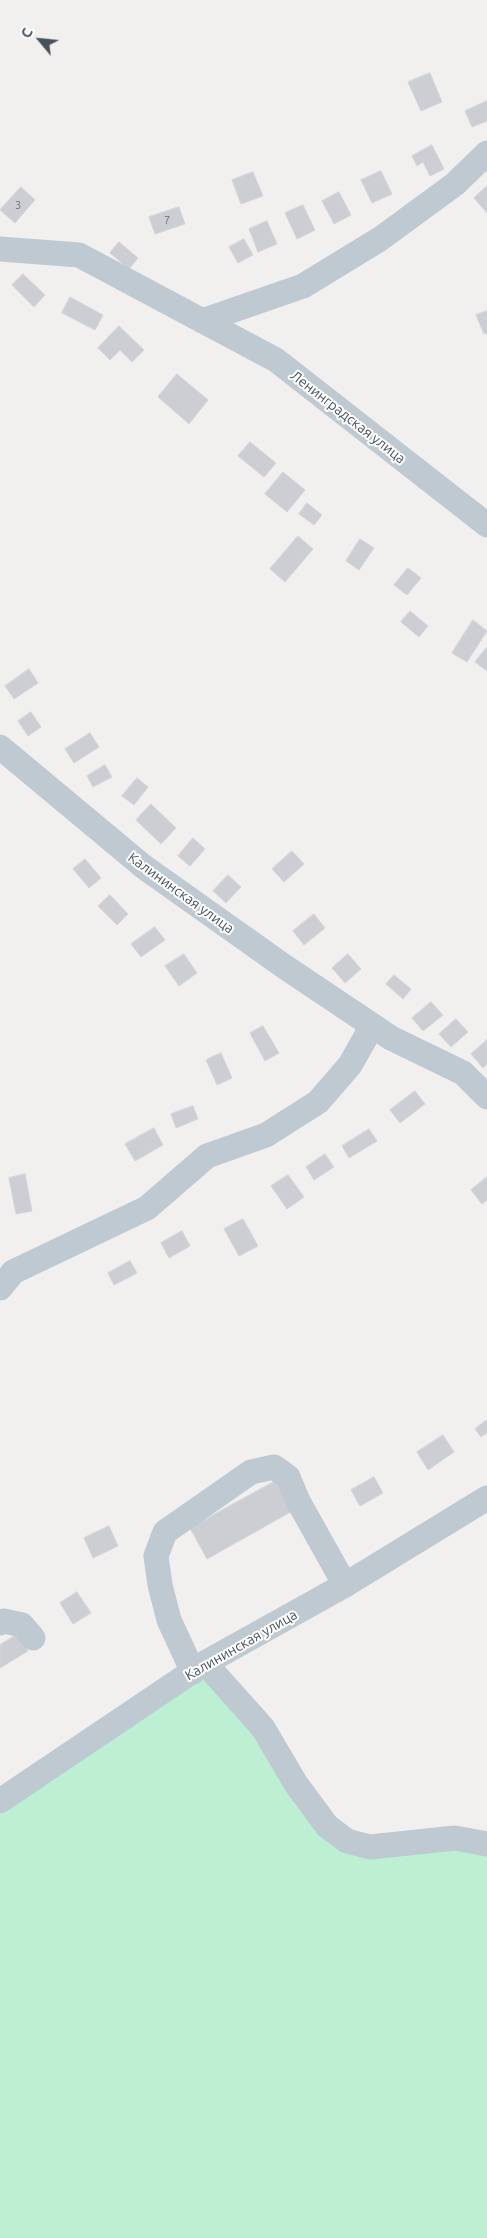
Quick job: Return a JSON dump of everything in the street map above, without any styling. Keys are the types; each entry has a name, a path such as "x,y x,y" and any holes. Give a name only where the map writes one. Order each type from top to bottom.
{"street":[{"path":"202,321 303,286 380,239 455,184 487,153"},
{"name":"Ленинградская улица","path":"0,249 79,255 276,360 487,525"},
{"name":"Калининская улица","path":"0,747 144,867 372,1026 391,1038 463,1073 487,1097"},
{"path":"0,1288 14,1272 10,1262 147,1208 208,1156 266,1135 318,1102 350,1066 372,1026"},
{"path":"345,1585 298,1501 288,1477 274,1467 251,1472 165,1532 156,1556 160,1585 169,1620 199,1667 263,1728 296,1784 327,1826 347,1841 370,1847 456,1838 487,1844"},
{"name":"Калининская улица","path":"0,1801 199,1667 345,1585 487,1498"},
{"path":"0,1623 4,1621 22,1625 33,1638"}],"green space":[{"path":"205,1663 347,1841 487,1844 487,2238 0,2238 0,1801"}],"building":[{"path":"430,73 442,102 421,111 408,82"},
{"path":"487,101 487,121 472,127 465,111"},
{"path":"432,145 444,169 430,176 423,162 417,166 412,156"},
{"path":"381,171 392,194 372,203 361,180"},
{"path":"253,172 263,196 241,204 232,180"},
{"path":"487,186 487,213 474,198"},
{"path":"21,187 35,200 15,223 0,210"},
{"path":"339,192 351,215 334,224 322,201"},
{"path":"303,205 315,230 297,239 285,213"},
{"path":"179,207 185,224 155,234 149,217"},
{"path":"267,221 277,244 258,252 249,229"},
{"path":"244,239 253,255 238,263 229,247"},
{"path":"119,242 138,258 129,269 110,253"},
{"path":"23,274 45,295 34,307 12,285"},
{"path":"70,297 103,315 95,330 62,313"},
{"path":"487,311 487,333 484,334 476,315"},
{"path":"119,326 144,350 132,362 120,350 110,360 98,348"},
{"path":"177,374 208,400 189,424 158,397"},
{"path":"250,442 276,463 264,477 238,456"},
{"path":"283,472 305,490 287,512 265,494"},
{"path":"307,503 322,515 314,525 299,514"},
{"path":"298,536 313,549 285,582 270,569"},
{"path":"360,539 374,548 359,570 346,561"},
{"path":"408,568 421,578 407,595 394,585"},
{"path":"410,611 428,626 419,637 401,622"},
{"path":"473,620 487,631 467,662 452,653"},
{"path":"487,647 487,671 475,662"},
{"path":"29,669 38,683 14,699 5,686"},
{"path":"31,712 41,727 28,736 18,721"},
{"path":"90,733 99,747 74,763 65,749"},
{"path":"105,765 112,777 93,787 87,776"},
{"path":"137,778 148,787 134,805 122,796"},
{"path":"151,804 176,828 161,844 136,820"},
{"path":"193,838 205,849 190,866 178,856"},
{"path":"292,851 304,864 284,882 272,869"},
{"path":"85,859 101,878 89,888 73,869"},
{"path":"228,875 241,887 226,903 213,891"},
{"path":"110,895 128,914 117,925 98,906"},
{"path":"314,914 325,928 304,945 293,931"},
{"path":"155,927 165,940 141,957 131,944"},
{"path":"184,954 197,973 179,986 165,966"},
{"path":"348,954 361,969 345,983 332,968"},
{"path":"394,975 411,989 403,999 386,984"},
{"path":"431,1002 443,1015 423,1031 412,1018"},
{"path":"456,1019 468,1032 451,1047 439,1034"},
{"path":"263,1026 279,1053 265,1061 250,1033"},
{"path":"487,1040 487,1064 483,1068 471,1054"},
{"path":"221,1053 232,1078 217,1085 206,1060"},
{"path":"415,1091 425,1104 400,1123 390,1110"},
{"path":"193,1106 198,1119 176,1128 171,1114"},
{"path":"154,1128 163,1145 135,1161 125,1144"},
{"path":"369,1129 377,1141 349,1158 342,1146"},
{"path":"325,1154 334,1167 314,1180 306,1167"},
{"path":"25,1174 32,1211 16,1214 9,1178"},
{"path":"288,1175 304,1197 287,1209 271,1186"},
{"path":"487,1177 487,1200 482,1204 471,1190"},
{"path":"243,1219 258,1246 239,1256 224,1229"},
{"path":"182,1231 190,1246 169,1258 161,1243"},
{"path":"130,1261 137,1273 114,1285 108,1273"},
{"path":"487,1420 487,1433 481,1437 475,1429"},
{"path":"443,1435 454,1452 428,1470 417,1452"},
{"path":"374,1477 383,1493 360,1506 351,1490"},
{"path":"279,1479 296,1509 207,1559 190,1528"},
{"path":"109,1526 118,1546 93,1558 84,1538"},
{"path":"77,1592 91,1613 73,1624 60,1603"},
{"path":"18,1634 28,1651 0,1668 0,1645"}]}
